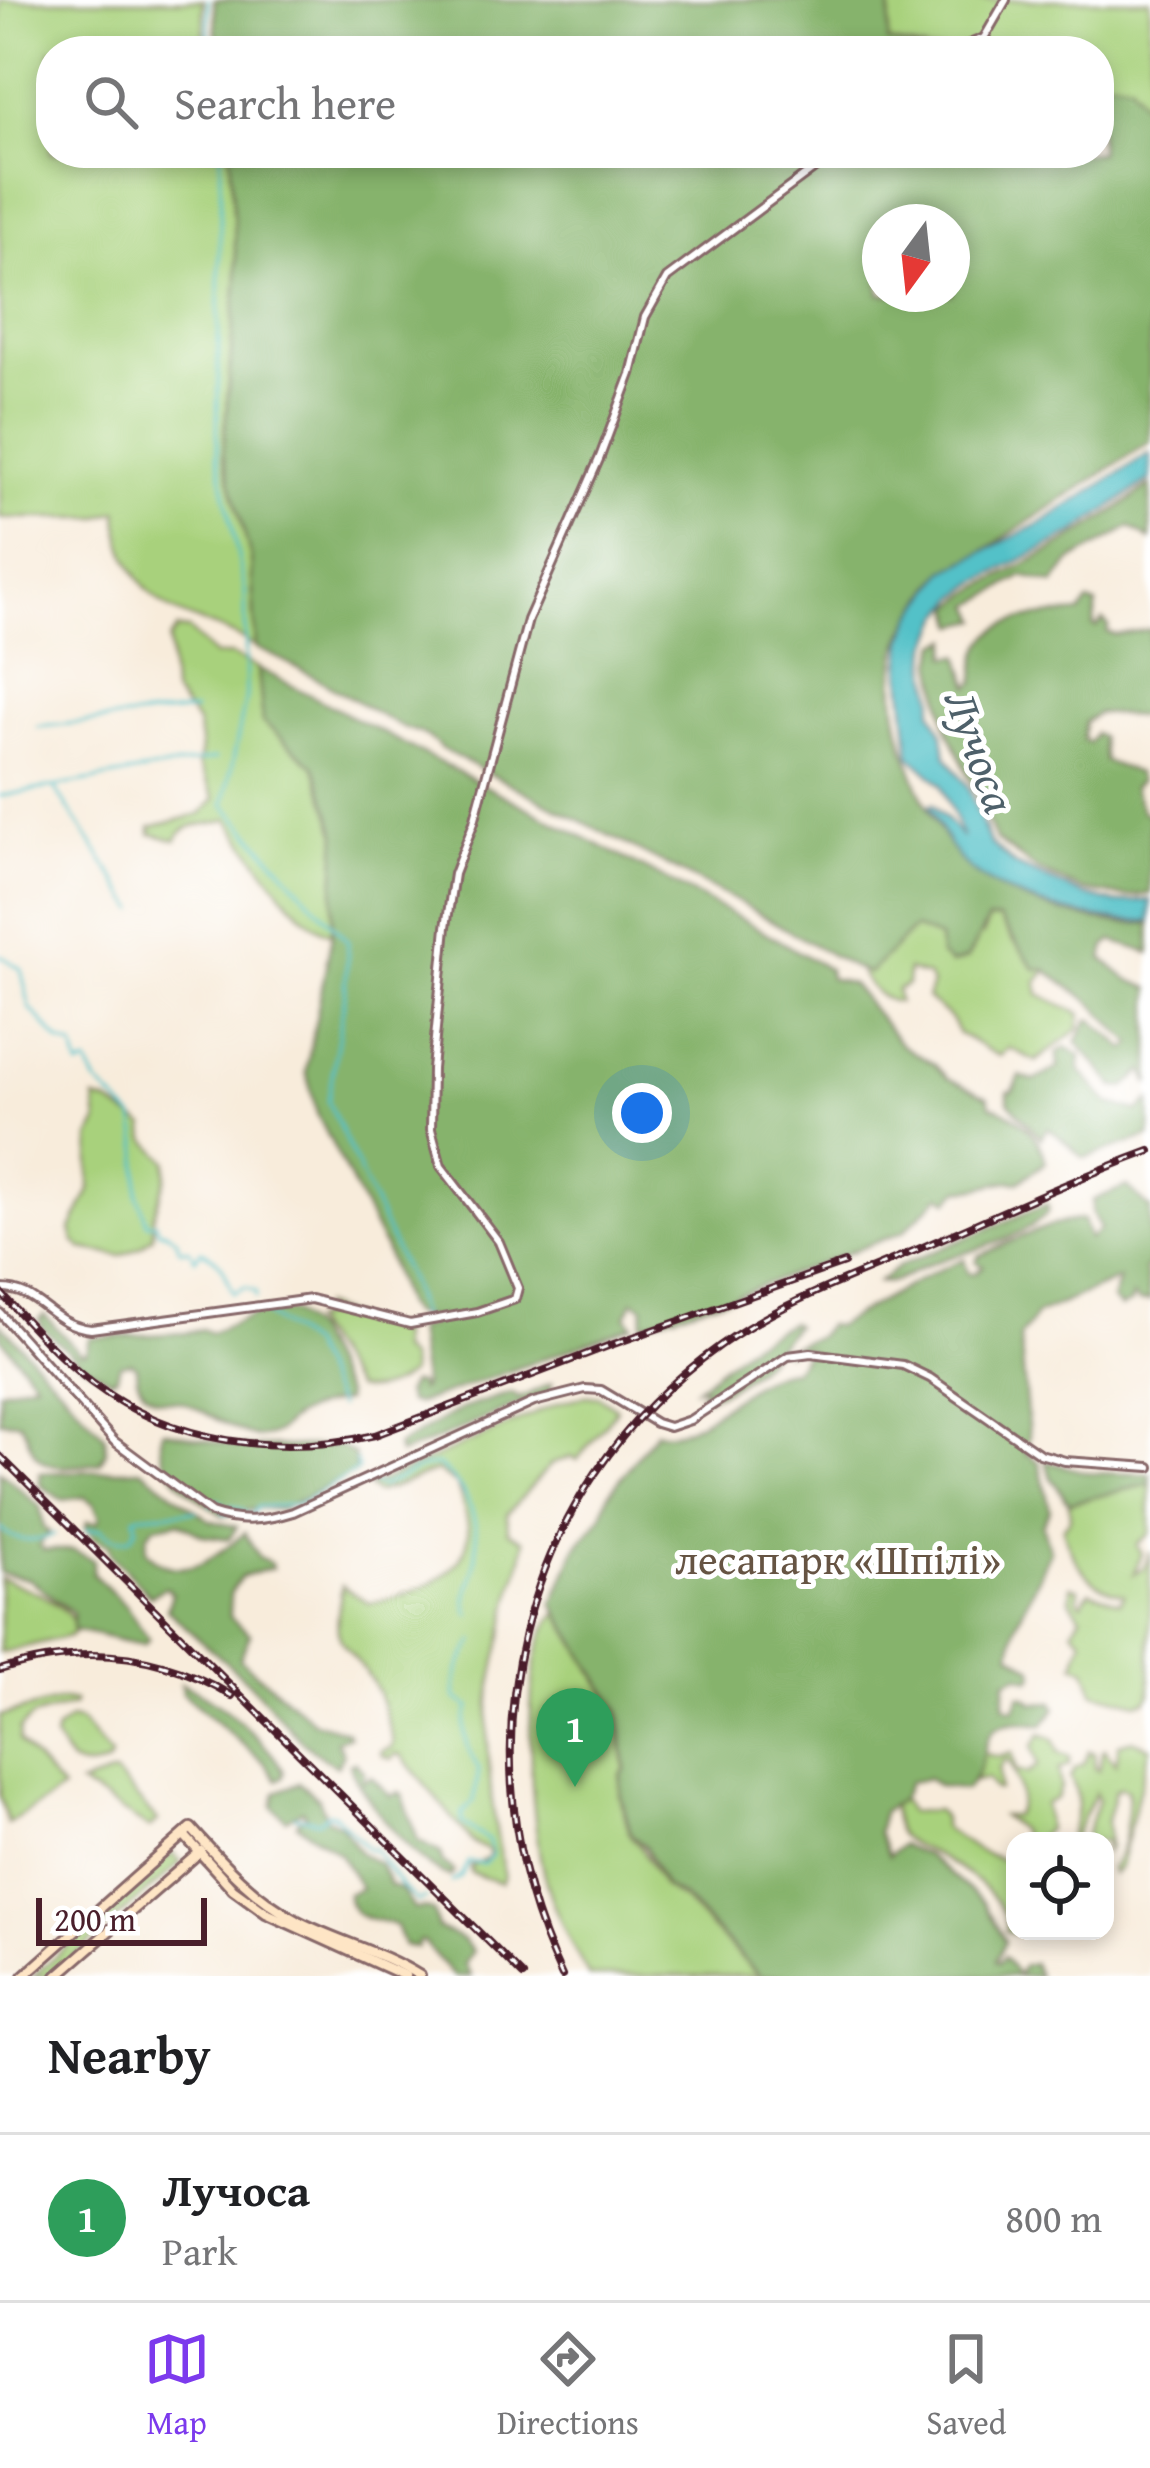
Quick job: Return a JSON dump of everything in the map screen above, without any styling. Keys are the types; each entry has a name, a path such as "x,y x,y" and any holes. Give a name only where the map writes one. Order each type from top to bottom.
{"main road":[{"path":"24,1976 188,1831 233,1889 266,1913 405,1976"},
{"path":"57,1976 203,1849"},
{"path":"203,1849 278,1910 420,1976"}],"street":[{"path":"985,36 1006,0"},
{"path":"0,1289 22,1292 62,1323 91,1329 311,1300 410,1324 477,1312 514,1299 518,1288 499,1242 441,1166 431,1129 432,1069 454,874 474,822 528,620 600,457 631,374 650,304 667,278 815,168"},
{"path":"0,1313 114,1441 211,1514 230,1520 271,1519 293,1512 508,1412 563,1394 602,1390 661,1426 680,1424 770,1366 798,1354 903,1364 1040,1454 1065,1461 1150,1468"}],"green space":[{"path":"0,0 203,0 204,36 36,36 36,168 231,168 237,279 223,455 251,558 256,648 178,613 153,595 127,556 118,511 97,518 0,518"},
{"path":"214,0 891,0 888,36 216,36"},
{"path":"891,0 1150,0 1150,115 1130,83 1114,80 1114,36 888,36"},
{"path":"1114,80 1130,83 1150,115 1150,442 943,574 902,639 895,698 918,787 946,839 976,874 1022,899 1077,916 1150,923 1150,953 1112,941 1103,959 1127,979 1150,988 1150,1085 1144,1071 1124,1088 1115,1087 1077,1042 1088,1020 1093,1020 1127,1050 1133,1043 1085,997 1047,970 1035,969 999,919 988,920 967,959 951,964 940,955 939,938 914,928 869,973 852,967 256,648 251,558 223,455 237,279 231,168 1114,168"},
{"path":"1150,485 1150,540 1130,527 1070,562 1054,584 1023,576 973,605 980,620 957,625 953,607 969,595 1070,540"},
{"path":"1088,602 1097,605 1093,626 1103,620 1109,626 1107,632 1115,635 1150,629 1150,717 1098,713 1085,722 1083,740 1089,743 1095,733 1101,737 1104,761 1137,773 1140,781 1133,787 1142,811 1150,816 1150,894 1126,897 1085,891 1037,870 996,840 946,725 934,662 939,643 950,639 948,656 960,655 970,687 983,644 994,632 1024,619 1080,613"},
{"path":"177,629 189,630 215,656 231,655 258,668 263,722 315,767 337,834 332,934 290,901 228,819 193,826 176,840 151,834 151,827 201,814 215,799 198,765 197,723 172,692 169,640"},
{"path":"258,668 749,923 828,969 830,978 852,984 901,1045 934,1064 947,1078 988,1097 990,1105 1026,1127 1046,1162 1019,1182 961,1189 949,1200 941,1195 903,1232 734,1296 642,1324 644,1307 633,1301 626,1316 633,1325 416,1404 408,1402 405,1393 411,1383 420,1390 423,1387 416,1329 431,1325 431,1318 411,1314 404,1305 385,1249 317,1114 306,1071 332,934 337,834 315,767 263,722"},
{"path":"988,919 999,919 1013,941 1047,970 1037,982 1039,994 1081,1014 1079,1029 1036,1061 1009,1048 1000,1056 959,1034 951,1019 927,998 932,984 927,976 908,970 907,985 897,990 898,1002 874,991 859,969 870,972 914,928 940,938 983,935"},
{"path":"1066,1047 1081,1056 1080,1070 1109,1104 1139,1111 1150,1100 1150,1137 1085,1158 1047,1128 1041,1138 1008,1102 1008,1092 1020,1076 1034,1081 1058,1068 1057,1053"},
{"path":"95,1099 145,1126 146,1139 167,1161 153,1236 120,1256 82,1249 71,1229 90,1190 90,1138 98,1122"},
{"name":"лесапарк «Шпілі»","path":"1127,1186 1150,1209 1150,1266 1145,1269 1150,1301 1139,1302 1133,1296 1131,1303 1120,1308 1112,1300 1119,1279 1037,1314 1020,1337 1029,1436 1026,1453 1039,1462 1050,1509 1042,1525 1050,1551 1016,1625 1011,1653 1033,1668 1035,1675 1006,1681 1004,1705 1014,1710 1020,1696 1025,1696 1034,1703 1053,1702 1056,1708 1043,1725 1018,1723 993,1731 965,1790 938,1786 928,1779 909,1782 901,1799 883,1811 878,1833 889,1856 901,1845 926,1855 983,1902 1005,1941 996,1961 1004,1957 1018,1975 1023,1965 1033,1963 1038,1976 760,1976 684,1898 664,1886 645,1847 631,1834 621,1796 621,1775 626,1769 619,1712 553,1604 576,1548 656,1431 690,1427 758,1382 793,1370 809,1349 785,1353 783,1349 817,1337 827,1325 836,1326 931,1273 964,1259 968,1273 975,1273 983,1266 976,1262 978,1256 1058,1224 1083,1220 1089,1239 1100,1229 1092,1213 1093,1200"},
{"path":"1047,1204 1049,1211 1037,1222 1008,1238 899,1279 878,1282 901,1265"},
{"path":"322,1306 399,1334 399,1351 409,1360 410,1373 384,1387 355,1389 310,1321 323,1316"},
{"path":"263,1311 292,1312 313,1331 345,1394 345,1401 303,1413 265,1437 243,1433 184,1403 151,1396 131,1362 120,1364 117,1376 111,1379 81,1363 39,1319 44,1315 80,1353 86,1352 89,1338 202,1329 211,1333"},
{"path":"791,1322 795,1325 745,1377 720,1393 704,1399 699,1396 706,1387 696,1388 752,1342"},
{"path":"0,1323 105,1436 106,1451 100,1463 63,1467 45,1463 19,1422 0,1421 0,1390 35,1381 0,1337"},
{"path":"552,1383 550,1393 399,1454 397,1446 461,1409 511,1393 519,1398"},
{"path":"584,1396 599,1396 617,1409 577,1460 552,1463 507,1514 508,1531 524,1540 489,1715 490,1784 504,1876 501,1883 471,1873 470,1867 488,1858 489,1851 473,1843 402,1756 382,1755 393,1741 380,1698 339,1636 342,1586 369,1603 412,1591 452,1568 467,1543 467,1521 457,1485 436,1471 377,1493 368,1487"},
{"path":"163,1430 237,1447 339,1446 354,1455 356,1472 281,1510 260,1508 223,1516 169,1469 161,1444"},
{"path":"1046,1461 1089,1473 1150,1474 1150,1484 1069,1503 1051,1478"},
{"path":"141,1469 209,1520 237,1527 229,1539 202,1535 179,1522 155,1526 147,1535 146,1550 158,1561 184,1568 197,1564 245,1533 259,1557 271,1563 272,1568 241,1577 230,1594 230,1617 250,1634 240,1659 314,1722 347,1731 349,1736 337,1740 343,1754 337,1766 298,1737 243,1677 167,1609 172,1594 166,1587 150,1596 111,1554 109,1545 95,1539 86,1528 87,1522 97,1523 100,1518 94,1504 84,1497 62,1500 40,1485 40,1473"},
{"path":"0,1471 40,1507 49,1532 40,1545 43,1550 73,1550 93,1560 93,1574 124,1604 149,1639 144,1645 73,1630 73,1613 29,1579 0,1573"},
{"path":"1150,1484 1150,1535 1137,1545 1142,1554 1134,1574 1144,1569 1150,1552 1150,1695 1137,1703 1094,1692 1086,1669 1075,1664 1083,1639 1073,1629 1081,1616 1070,1600 1071,1586 1079,1589 1082,1603 1090,1591 1120,1602 1124,1594 1101,1586 1084,1571 1063,1528 1070,1519 1069,1503"},
{"path":"0,1578 55,1603 78,1629 69,1636 0,1653"},
{"path":"558,1613 618,1713 625,1769 620,1775 620,1796 630,1835 663,1887 683,1900 759,1976 589,1976 575,1952 544,1875 532,1779 536,1661 545,1631"},
{"path":"181,1684 224,1709 253,1734 277,1760 283,1777 277,1780 265,1763 182,1693"},
{"path":"74,1701 74,1705 32,1717 20,1729 19,1741 62,1790 8,1824 0,1795 0,1716"},
{"path":"70,1719 80,1721 111,1757 109,1763 82,1767 65,1756 55,1738 57,1729"},
{"path":"1041,1734 1054,1739 1059,1753 1069,1757 1069,1765 1058,1770 1061,1787 1057,1798 1045,1804 1044,1832 1020,1832 1002,1816 1014,1816 1020,1804 1009,1762 1005,1760 999,1769 999,1790 987,1779 974,1781 982,1753 999,1757 1012,1753 1016,1771 1027,1774 1038,1765 1032,1747"},
{"path":"1132,1740 1150,1747 1120,1867 1114,1873 1125,1832 1128,1791 1121,1787 1115,1791 1108,1832 1087,1832 1098,1800 1095,1793 1076,1832 1071,1832 1077,1801 1070,1777 1084,1764 1089,1751 1099,1771 1104,1749 1116,1764 1119,1744"},
{"path":"355,1762 364,1771 363,1781 371,1776 390,1796 403,1796 418,1841 441,1853 442,1862 454,1871 450,1877 423,1861 392,1829 355,1777 349,1764"},
{"path":"113,1774 158,1821 149,1828 80,1785"},
{"path":"299,1783 319,1799 327,1818 341,1825 360,1853 380,1864 390,1885 402,1890 414,1909 434,1912 438,1928 463,1940 473,1951 464,1964 471,1976 454,1976 423,1942 417,1948 404,1946 396,1926 353,1910 347,1894 361,1889 340,1854 297,1824 300,1818 307,1818 302,1810 286,1819 273,1807 276,1792"},
{"path":"901,1799 909,1812 937,1810 943,1827 976,1850 1006,1862 1006,1931 999,1905 990,1894 901,1836 891,1806"},
{"path":"172,1853 181,1862 52,1976 33,1976"}],"water":[{"path":"1150,453 1150,480 1074,533 958,597 943,615 929,647 928,664 932,711 943,734 946,756 967,785 990,843 1015,865 1084,895 1116,903 1150,900 1150,921 1129,921 1078,914 1025,899 963,863 929,805 963,838 941,784 910,756 901,668 904,639 913,617 945,571 1041,523"}],"waterway":[{"path":"208,0 209,36"},
{"path":"221,168 217,455 245,590 246,697 224,804 348,942 345,995 328,1101 411,1285 420,1318"},
{"path":"38,727 194,711"},
{"path":"0,796 215,759"},
{"path":"54,787 136,910"},
{"path":"0,955 21,969 30,1008 60,1042 74,1047 79,1067 87,1064 96,1082 134,1118 138,1196 147,1223 156,1223 159,1231 166,1231 177,1240 179,1249 190,1250 195,1259 201,1251 215,1259 233,1293 245,1287 256,1292 256,1297"},
{"path":"266,1314 309,1345 338,1407"},
{"path":"210,1505 217,1500 224,1504 224,1514 231,1506 250,1518 257,1507 298,1505 358,1470 356,1461"},
{"path":"372,1483 381,1487 437,1465 459,1486 472,1511 477,1539 466,1597 470,1615"},
{"path":"86,1530 101,1529 123,1539 132,1537 135,1517 140,1515 196,1511"},
{"path":"0,1528 26,1540 54,1534"},
{"path":"452,1882 461,1877 468,1862 484,1864 492,1855 489,1841 463,1824 462,1814 474,1801 479,1769 466,1739 470,1707 456,1699 456,1683 475,1641"},
{"path":"295,1816 318,1821 329,1813 335,1815 368,1849 374,1849 401,1886 418,1901 426,1898"}],"railway":[{"path":"562,1976 530,1891 513,1804 512,1717 525,1632 553,1550 595,1474 651,1405 721,1345 767,1316 1150,1151"},
{"path":"0,1292 67,1362 123,1404 192,1432 228,1440 301,1445 375,1435 844,1263"},
{"path":"0,1456 523,1976"},
{"path":"0,1670 61,1657 119,1656 176,1669 232,1696"}],"place":[{"name":"Лучоса","path":"575,1787"}]}
